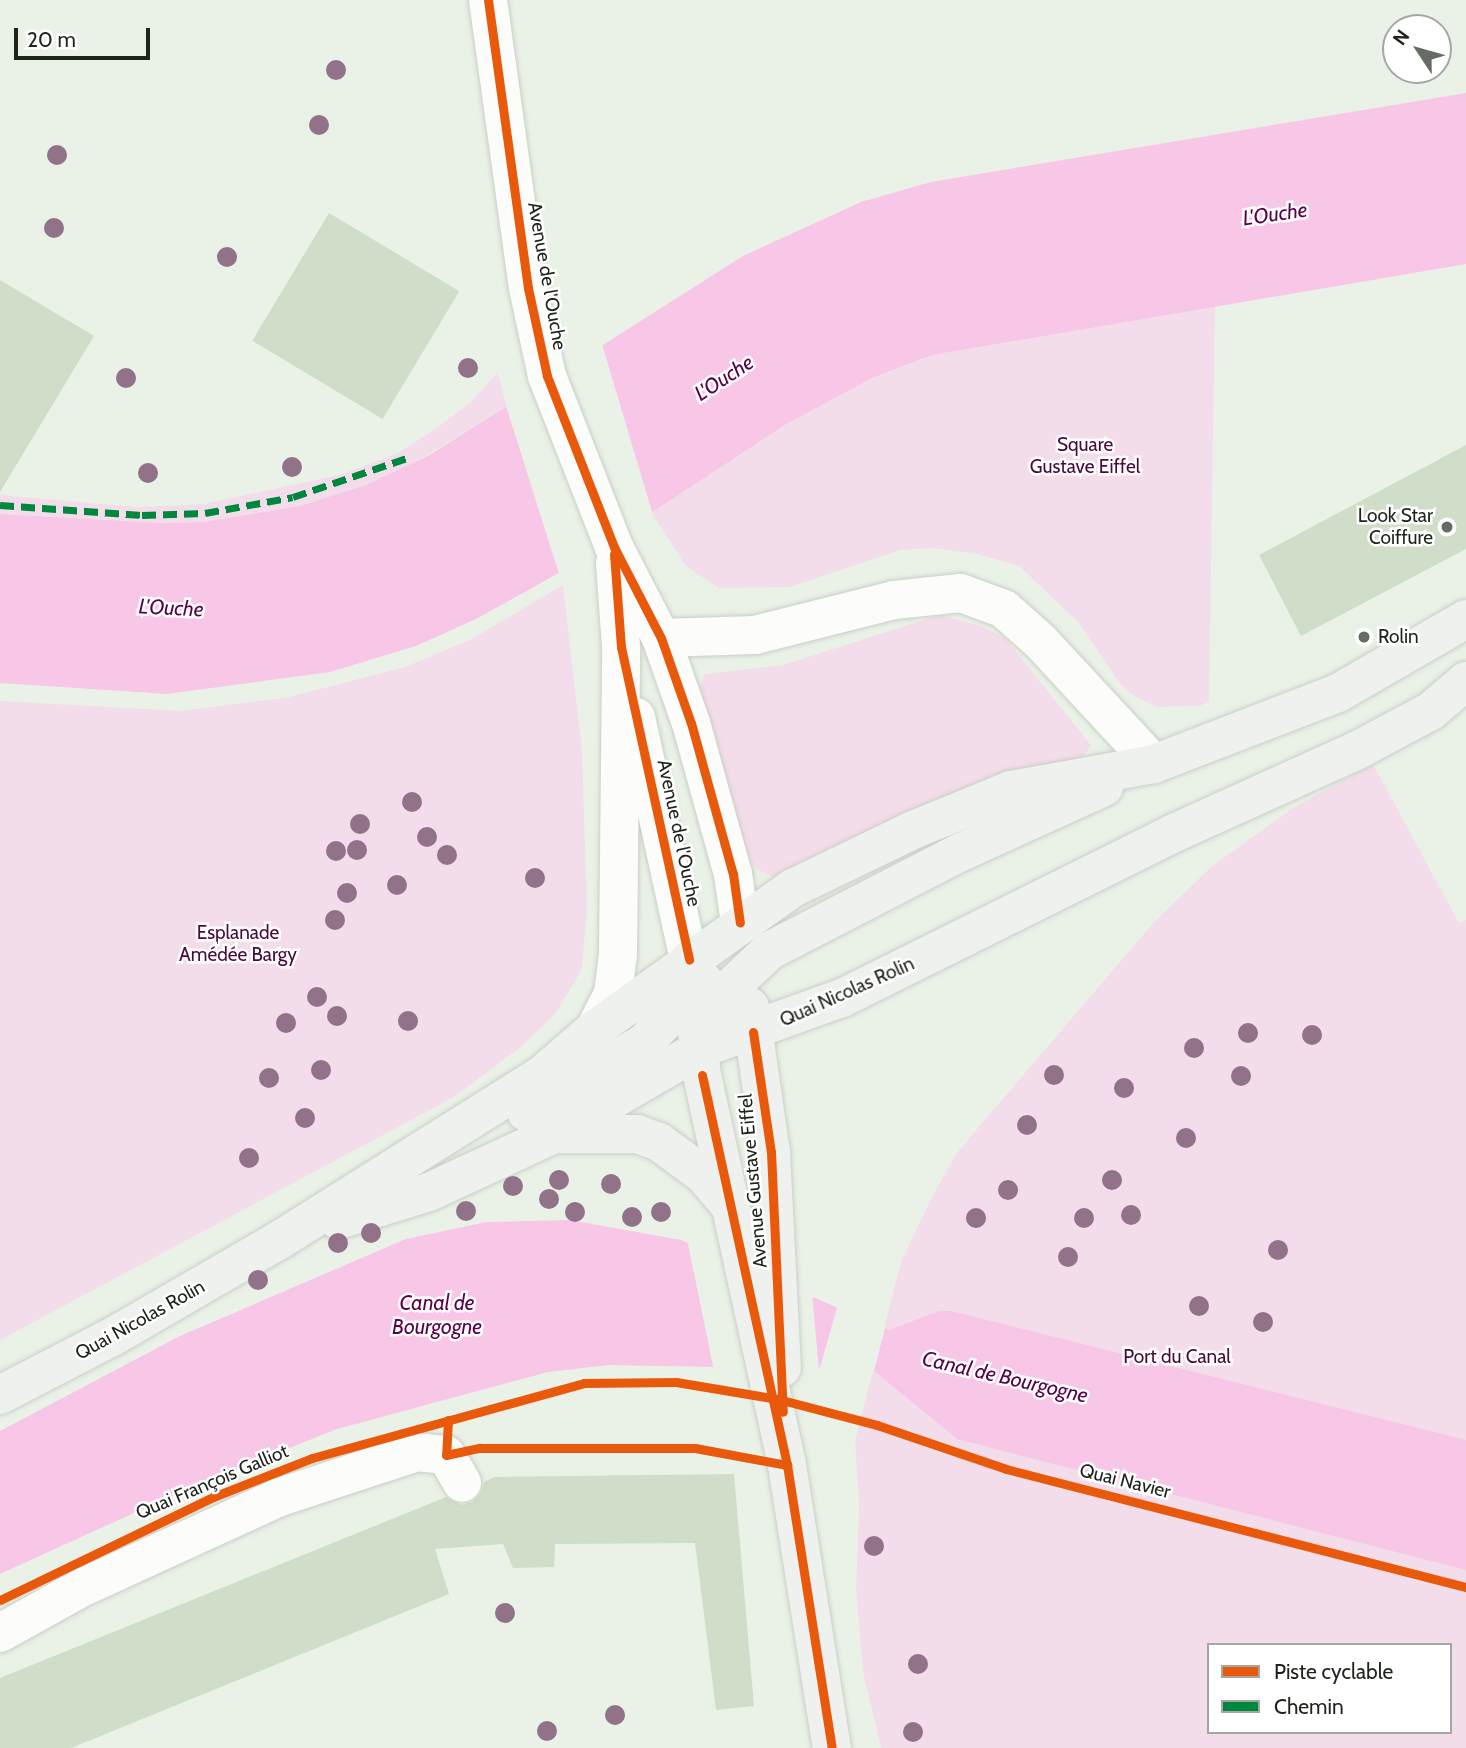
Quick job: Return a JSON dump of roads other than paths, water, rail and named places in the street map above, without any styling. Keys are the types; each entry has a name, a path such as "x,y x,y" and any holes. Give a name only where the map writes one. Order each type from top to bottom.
{"main road":[{"path":"700,1049 710,1020 745,970 802,933 961,852 1154,764 1338,693 1466,619"},
{"name":"Quai Nicolas Rolin","path":"278,1241 380,1205 429,1192 554,1134 700,1049 842,998 1174,833 1372,742 1431,711 1466,681"},
{"path":"1338,693 1372,742"},
{"path":"380,1205 419,1175 645,1043 691,978 718,964 740,923 805,882 913,830 1011,790 1154,764"},
{"name":"Avenue Gustave Eiffel","path":"740,923 771,1152 778,1239 785,1454"},
{"name":"Quai Nicolas Rolin","path":"0,1395 114,1336 278,1241 543,1074 595,1029 691,978"},
{"name":"Avenue de l'Ouche","path":"691,978 700,1049"},
{"name":"Avenue Gustave Eiffel","path":"700,1049 731,1218 785,1454 832,1748"},
{"path":"554,1134 637,1134 659,1142 704,1175 731,1218"}],"street":[{"name":"Avenue de l'Ouche","path":"488,0 528,288 547,376 614,547 661,638 691,723 733,874 740,923"},
{"name":"Avenue de l'Ouche","path":"595,1029 613,994 617,970 621,647 614,547"},
{"path":"661,638 755,635 894,600 961,593 1004,608 1154,764"},
{"name":"Avenue de l'Ouche","path":"621,647 691,978"},
{"path":"0,1633 83,1587 277,1498 416,1452 446,1455 461,1483"}],"water":[{"name":"L'Ouche","path":"1466,93 1466,264 932,355 872,378 785,425 559,573 476,619 416,646 330,672 167,694 0,683 0,514 161,523 203,522 300,506 366,485 428,456 743,256 861,202 931,182"},
{"name":"Canal de Bourgogne","path":"570,1220 681,1240 889,1330 939,1311 951,1311 1466,1440 1466,1570 957,1439 873,1370 610,1365 548,1372 337,1429 191,1487 0,1574 0,1431 180,1336 406,1239 487,1222"}],"place":[{"name":"Look Star Coiffure","path":"1447,527"},
{"name":"Rolin","path":"1364,637"}],"park label":[{"name":"Square Gustave Eiffel","path":"1085,456"},
{"name":"Esplanade Amédée Bargy","path":"238,944"},
{"name":"Port du Canal","path":"1177,1357"}]}
